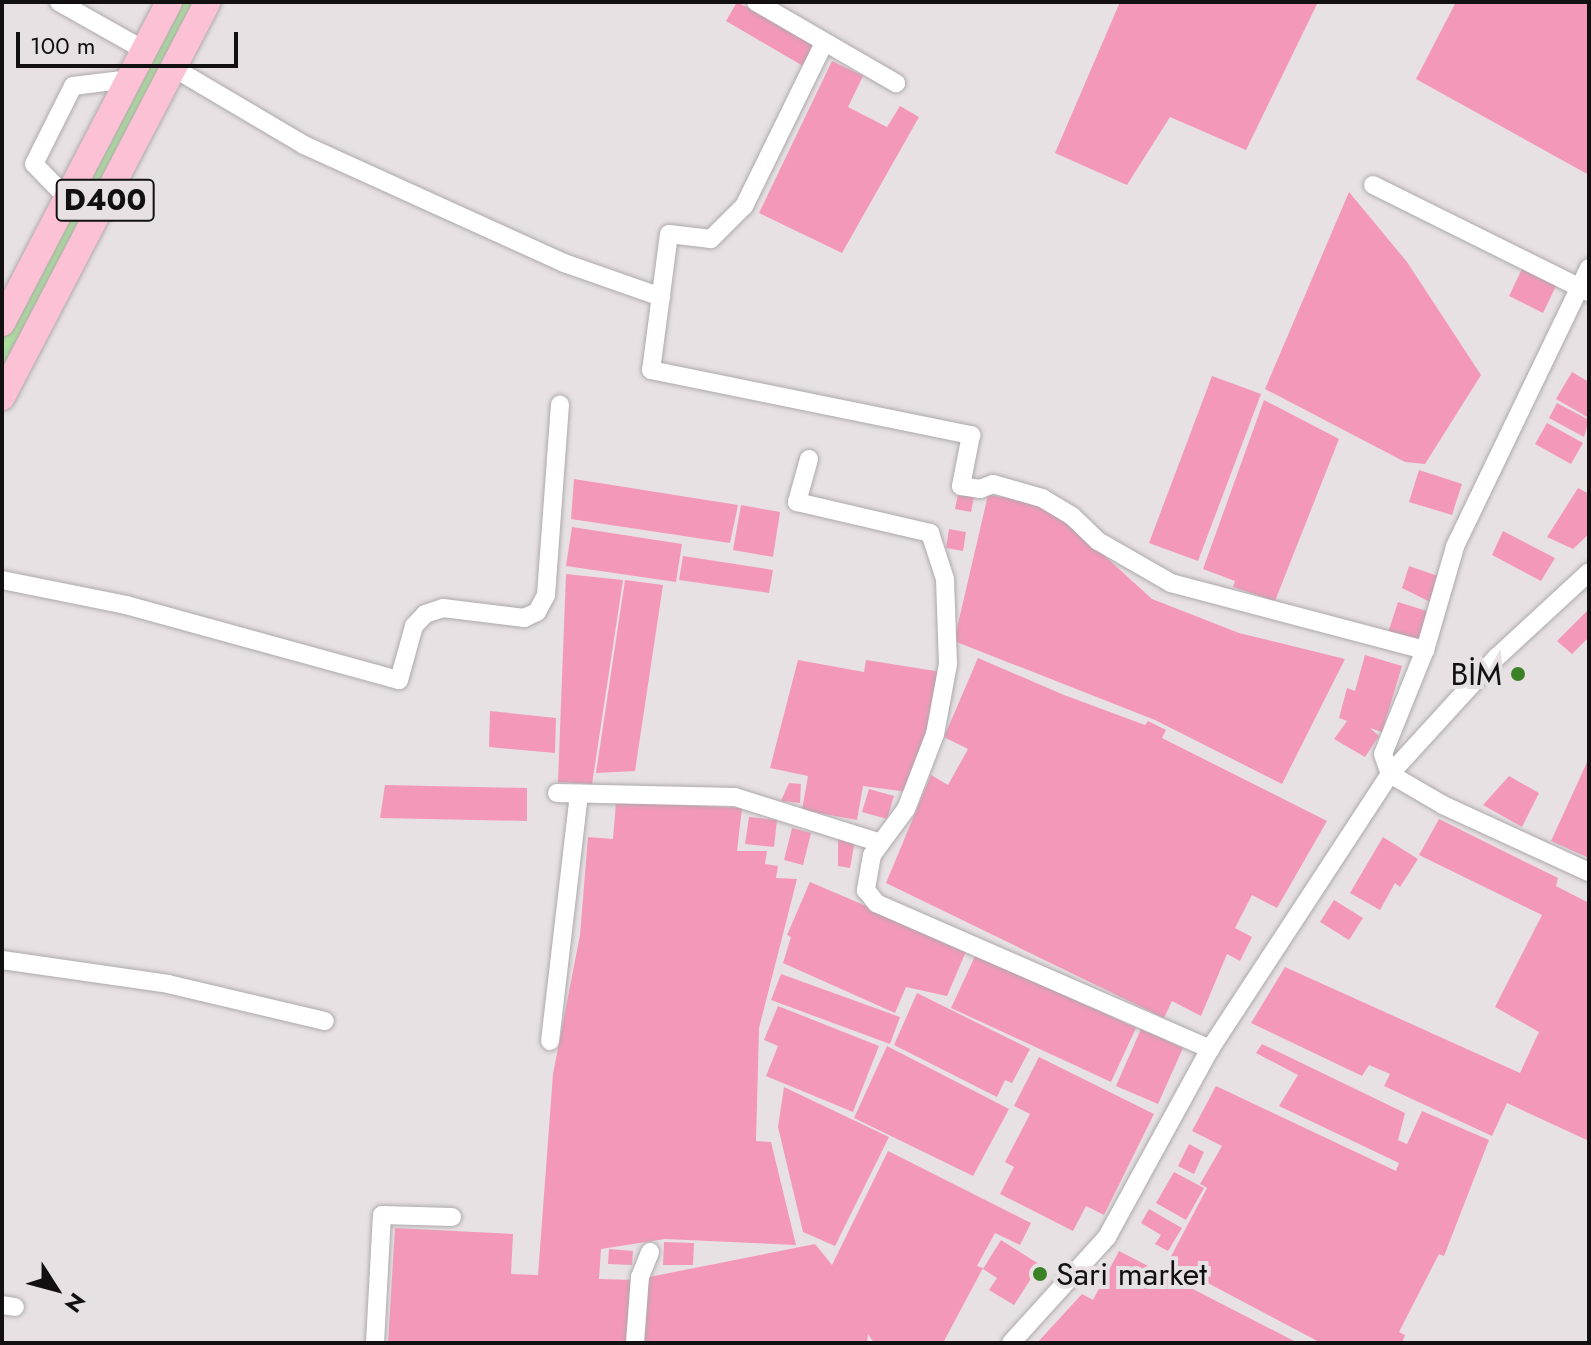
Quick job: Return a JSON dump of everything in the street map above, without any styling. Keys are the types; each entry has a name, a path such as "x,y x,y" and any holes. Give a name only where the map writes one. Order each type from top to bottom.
{"highway":[{"name":"D400","path":"2,323 169,2"},
{"name":"D400","path":"2,397 208,2"}],"street":[{"path":"59,2 144,50"},
{"path":"756,2 896,83"},
{"path":"824,43 744,206 711,239 669,234 651,370 971,435 961,486 980,489 993,484 1042,498 1072,516 1098,541 1171,583 1425,650"},
{"path":"174,68 304,145 564,263 661,297"},
{"path":"67,198 34,164 73,86 129,79"},
{"path":"1373,185 1584,289"},
{"path":"1589,268 1584,289 1455,547 1425,650 1388,734 1383,754 1390,774 1443,805 1589,872"},
{"path":"2,580 126,605 399,680 414,626 425,614 443,608 524,618 537,612 546,595 560,405"},
{"path":"809,459 797,502 930,533 945,579 948,664 935,734 906,809 878,842 866,890 876,903 1210,1049"},
{"path":"1011,1343 1107,1237 1210,1049 1390,774 1497,657 1589,572"},
{"path":"557,793 735,797 878,842"},
{"path":"550,1041 579,794"},
{"path":"2,960 168,984 325,1021"},
{"path":"375,1343 382,1215 452,1217"},
{"path":"635,1343 640,1277 650,1252"}],"green space":[{"path":"178,2 195,2 2,374 2,338"}],"building":[{"path":"737,2 815,44 803,66 726,21"},
{"path":"1120,2 1318,2 1246,150 1170,117 1127,185 1055,153"},
{"path":"1456,2 1589,2 1589,175 1416,79"},
{"path":"832,61 863,76 848,107 887,127 900,106 919,117 842,253 759,213"},
{"path":"1349,192 1407,262 1481,375 1425,464 1405,462 1265,389"},
{"path":"1522,269 1556,286 1543,313 1509,296"},
{"path":"1572,372 1589,382 1589,418 1556,399"},
{"path":"1212,376 1261,394 1198,561 1149,543"},
{"path":"1264,400 1339,439 1275,601 1233,587 1235,581 1203,569"},
{"path":"1557,403 1589,420 1584,437 1549,418"},
{"path":"1547,423 1583,443 1571,464 1535,444"},
{"path":"1419,470 1462,484 1452,515 1409,502"},
{"path":"574,479 738,505 730,543 571,519"},
{"path":"1578,488 1589,494 1589,534 1573,549 1547,537"},
{"path":"959,489 975,492 971,512 955,509"},
{"path":"988,495 1038,502 1074,528 1152,599 1239,633 1345,659 1282,784 1155,720 954,641"},
{"path":"741,505 780,512 773,557 733,550"},
{"path":"572,527 682,544 676,582 566,566"},
{"path":"949,529 966,532 963,551 946,548"},
{"path":"1503,531 1555,558 1541,581 1492,555"},
{"path":"683,556 773,570 769,593 679,580"},
{"path":"1409,566 1441,577 1432,603 1402,588"},
{"path":"566,574 623,580 592,784 558,782"},
{"path":"625,580 663,585 635,771 596,773"},
{"path":"1398,602 1430,612 1419,643 1388,633"},
{"path":"1589,609 1589,637 1572,654 1557,641"},
{"path":"1365,655 1402,666 1382,732 1370,728 1379,736 1365,757 1334,739 1347,721 1339,718 1347,688 1355,691"},
{"path":"978,658 1064,695 1145,725 1148,721 1166,730 1162,738 1327,821 1277,908 1252,895 1235,928 1252,937 1240,961 1227,954 1201,1016 1172,1001 1164,1018 886,883 931,775 948,785 968,749 944,737"},
{"path":"798,660 864,672 866,660 942,672 929,745 908,792 863,786 857,820 802,810 808,776 770,768"},
{"path":"490,711 556,718 555,753 489,747"},
{"path":"1589,758 1589,858 1551,841"},
{"path":"1509,776 1539,793 1522,827 1483,805"},
{"path":"789,783 801,784 800,803 781,801"},
{"path":"385,785 527,788 527,821 380,818"},
{"path":"869,789 894,796 887,819 862,812"},
{"path":"616,802 742,808 737,851 767,851 765,864 778,866 776,878 797,879 759,1028 756,1141 771,1142 796,1245 665,1239 601,1249 599,1279 636,1280 632,1343 388,1343 395,1228 513,1234 511,1274 538,1275 553,1074 580,935 588,837 613,839"},
{"path":"749,817 777,820 774,847 745,844"},
{"path":"1439,819 1558,878 1556,886 1589,903 1589,1141 1507,1103 1492,1136 1384,1086 1390,1074 1369,1065 1362,1076 1251,1023 1285,967 1520,1073 1539,1032 1495,1007 1542,915 1419,855"},
{"path":"792,828 811,833 803,865 784,860"},
{"path":"838,837 855,840 850,868 838,866"},
{"path":"1383,837 1418,859 1400,887 1395,883 1380,910 1350,893"},
{"path":"810,882 967,949 947,996 906,987 895,1013 783,963 791,937 787,935"},
{"path":"1334,900 1363,918 1349,940 1320,922"},
{"path":"976,954 1136,1028 1111,1082 951,1008"},
{"path":"781,974 900,1017 890,1044 771,1000"},
{"path":"917,993 1030,1049 1012,1083 1005,1080 997,1097 894,1045"},
{"path":"778,1006 879,1046 853,1112 766,1076 778,1046 764,1040"},
{"path":"1141,1029 1183,1048 1158,1104 1116,1086"},
{"path":"1262,1044 1405,1113 1398,1140 1407,1144 1422,1111 1489,1140 1444,1256 1439,1254 1399,1332 1405,1335 1402,1343 1321,1343 1168,1262 1207,1188 1200,1184 1222,1146 1192,1131 1216,1086 1396,1171 1399,1163 1279,1106 1298,1075 1256,1053"},
{"path":"887,1046 1009,1109 973,1176 854,1118"},
{"path":"1039,1057 1154,1114 1104,1215 1086,1206 1073,1231 1000,1194 1014,1167 1005,1162 1030,1114 1014,1106"},
{"path":"784,1087 889,1137 835,1246 803,1232 778,1127"},
{"path":"1189,1144 1204,1152 1194,1174 1178,1166"},
{"path":"888,1151 1031,1223 1020,1245 995,1233 977,1266 983,1268 943,1343 874,1343 868,1334 867,1343 642,1343 649,1277 815,1244 832,1265"},
{"path":"1174,1172 1204,1188 1186,1220 1156,1203"},
{"path":"1149,1209 1182,1228 1168,1251 1155,1244 1161,1235 1141,1223"},
{"path":"1001,1240 1045,1268 1037,1280 1032,1277 1014,1305 989,1290 997,1278 983,1269"},
{"path":"664,1242 694,1243 693,1265 663,1265"},
{"path":"609,1249 633,1251 632,1265 608,1264"},
{"path":"1119,1251 1298,1343 1037,1343 1082,1294 1093,1300"}],"place":[{"name":"BİM","path":"1518,674"},
{"name":"Sari market","path":"1040,1274"}]}
